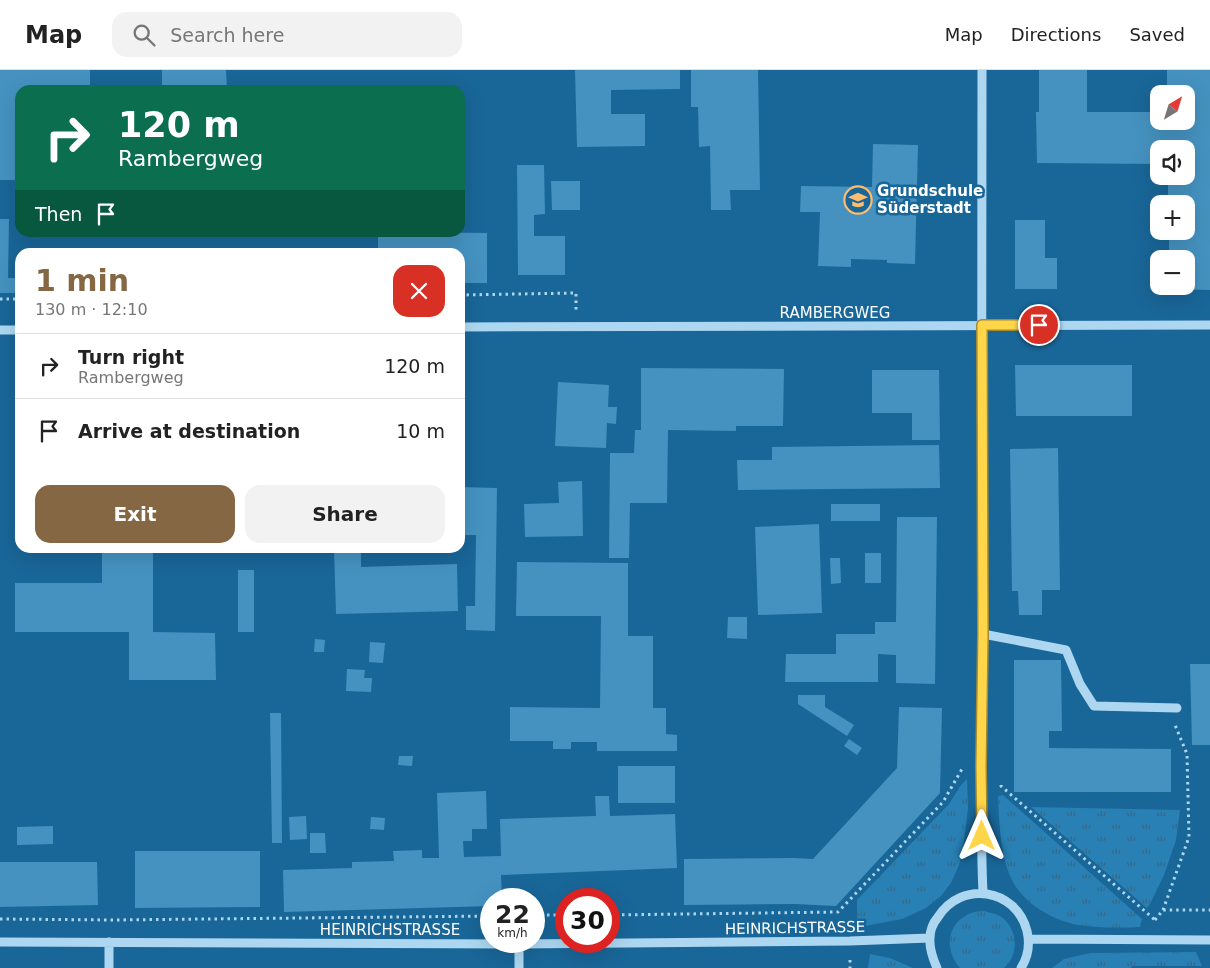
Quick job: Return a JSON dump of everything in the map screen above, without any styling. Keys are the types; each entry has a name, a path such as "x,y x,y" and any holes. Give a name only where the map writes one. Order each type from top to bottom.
{"street":[{"path":"982,70 983,634 981,767 983,893"},
{"name":"RAMBERGWEG","path":"465,327 1210,325"},
{"path":"0,330 15,330"},
{"path":"983,634 1066,650 1080,684 1094,706 1177,708"},
{"path":"937,968 932,954 930,938 933,923 942,910 954,900 969,894 983,893 1001,898 1015,908 1025,922 1029,939 1026,959 1021,968"},
{"name":"HEINRICHSTRASSE","path":"545,944 850,941 930,938"},
{"path":"1029,939 1210,940"},
{"name":"HEINRICHSTRASSE","path":"0,942 480,944"},
{"path":"109,942 109,968"},
{"path":"519,953 519,968"}],"path":[{"path":"465,295 576,294 576,326"},
{"path":"0,299 15,299"},
{"path":"1154,940 1155,920 1163,910 1189,837 1187,754 1167,707"},
{"path":"620,915 838,912 943,802 963,767 981,767"},
{"path":"1002,780 1001,786 1155,920"},
{"path":"1163,910 1210,910"},
{"path":"0,919 122,920 480,916"}],"green space":[{"path":"967,779 968,809 963,848 959,865 951,883 941,896 926,908 902,919 865,926 857,925 857,900 949,804"},
{"path":"1003,795 1142,919 1140,927 1109,928 1068,923 1048,914 1029,902 1021,894 1010,876 1004,857 998,796"},
{"path":"1031,807 1180,810 1176,840 1164,875 1147,908"},
{"path":"984,911 1003,918 1012,929 1015,943 1012,957 1004,968 960,968 955,962 950,948 951,934 958,921 965,916 974,912"},
{"path":"1196,952 1202,966 1052,968 1064,959 1090,953"},
{"path":"870,954 890,958 913,968 868,968"}],"building":[{"path":"0,70 90,70 90,85 15,85 15,180 0,180"},
{"path":"162,70 226,70 227,85 162,85"},
{"path":"575,70 680,70 680,89 611,90 611,114 645,114 645,146 577,147"},
{"path":"691,70 758,70 760,190 730,190 731,210 711,210 710,146 699,147 698,107 691,107"},
{"path":"1039,70 1087,70 1087,112 1150,112 1150,130 1195,130 1195,85 1167,85 1167,70 1210,70 1210,290 1195,290 1195,250 1169,250 1169,240 1195,240 1195,195 1168,195 1168,185 1195,185 1195,140 1150,140 1150,164 1037,163 1036,112 1039,112"},
{"name":"Grundschule Süderstadt","path":"873,144 918,145 915,264 887,263 887,260 851,259 851,267 818,266 820,212 800,212 801,186 872,187"},
{"path":"517,165 544,165 545,214 534,215 534,236 565,236 565,275 518,275"},
{"path":"551,181 580,181 580,210 552,210"},
{"path":"0,219 9,219 8,278 15,278 15,293 0,293"},
{"path":"1015,220 1045,220 1045,258 1057,258 1057,289 1015,289"},
{"path":"465,233 487,233 487,283 465,283 465,248 378,248 378,237 465,237"},
{"path":"1015,365 1132,365 1132,416 1016,416"},
{"path":"641,368 784,369 783,426 736,426 736,431 668,430 667,503 630,503 629,558 609,558 610,453 634,453 635,430 641,430"},
{"path":"872,370 939,370 940,440 912,440 912,413 872,413"},
{"path":"558,382 609,385 608,407 617,407 616,424 607,423 606,448 555,446"},
{"path":"939,445 940,488 738,490 737,460 772,460 772,447"},
{"path":"1058,448 1060,590 1042,590 1042,615 1019,615 1018,591 1012,591 1010,449"},
{"path":"582,481 583,536 525,537 524,504 559,503 558,482"},
{"path":"465,487 497,488 495,631 466,630 466,606 475,606 476,535 465,535"},
{"path":"831,504 880,504 880,521 831,521"},
{"path":"897,517 937,517 935,684 896,683 896,655 878,654 878,682 785,682 786,654 836,654 836,634 875,634 875,622 896,622"},
{"path":"819,524 822,613 758,615 755,527"},
{"path":"102,553 153,553 153,632 215,633 216,680 129,680 129,632 15,632 15,583 102,583"},
{"path":"334,553 361,553 361,567 457,564 458,611 336,614"},
{"path":"865,553 881,553 881,583 865,583"},
{"path":"830,558 840,558 841,583 831,584"},
{"path":"517,562 628,563 628,636 653,636 653,708 666,708 666,734 677,735 677,751 597,751 597,742 571,742 571,749 553,749 553,741 510,741 510,707 600,708 601,616 516,616"},
{"path":"238,570 254,570 254,632 238,632"},
{"path":"728,617 747,617 747,639 727,638"},
{"path":"315,639 325,640 324,652 314,652"},
{"path":"370,642 385,643 383,663 369,662"},
{"path":"1014,660 1061,660 1062,731 1049,731 1049,748 1171,749 1171,792 1014,792"},
{"path":"1190,664 1210,664 1210,745 1192,745"},
{"path":"347,669 365,670 364,678 372,678 371,692 346,691"},
{"path":"798,695 825,695 825,707 854,725 847,736 798,704"},
{"path":"899,707 942,708 940,793 836,906 795,904 684,905 684,859 813,859 897,768"},
{"path":"270,713 281,713 282,843 272,843"},
{"path":"849,739 862,748 857,755 844,746"},
{"path":"399,756 413,756 412,766 398,765"},
{"path":"618,766 675,766 675,803 618,803"},
{"path":"486,791 487,829 472,829 472,841 463,841 464,857 501,856 500,819 596,816 595,796 609,796 610,816 675,814 677,868 501,875 502,888 480,888 480,906 284,912 283,870 352,868 352,862 394,861 393,851 422,850 422,858 439,858 437,793"},
{"path":"306,816 307,839 290,840 289,817"},
{"path":"371,817 385,818 384,830 370,829"},
{"path":"53,826 53,844 17,845 17,827"},
{"path":"310,833 325,833 326,853 310,853"},
{"path":"135,851 260,851 260,907 135,908"},
{"path":"0,862 97,862 98,905 0,907"}],"place":[{"name":"Grundschule Süderstadt","path":"858,200"}],"route":[{"path":"982,836 982,325 1039,325"}]}
